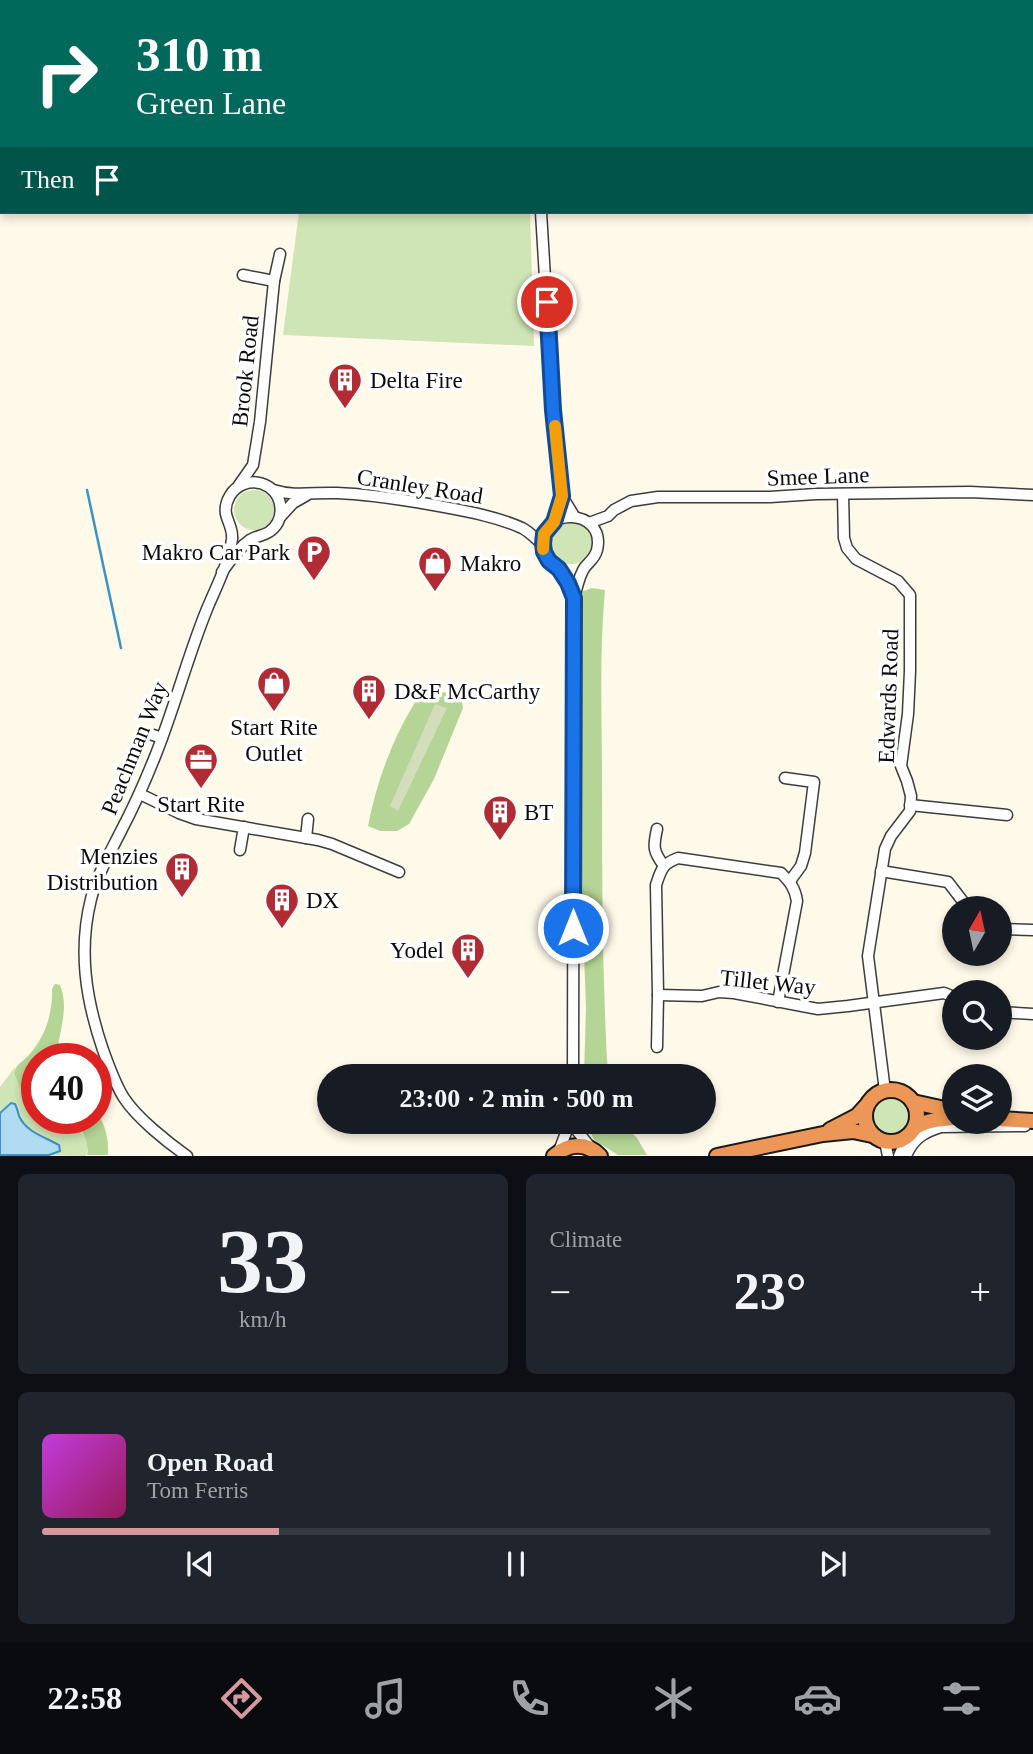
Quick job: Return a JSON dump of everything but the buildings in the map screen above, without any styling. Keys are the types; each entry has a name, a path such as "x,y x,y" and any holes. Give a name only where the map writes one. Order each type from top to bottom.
{"highway":[{"path":"823,1134 857,1116 872,1098 885,1091 901,1091 914,1102 942,1108"},
{"path":"911,1133 918,1119 914,1102"},
{"path":"867,1105 865,1121 882,1144"},
{"path":"717,1156 823,1134 853,1131 882,1144 899,1141 924,1123 942,1119"},
{"path":"1012,1121 1033,1123"},
{"path":"556,1153 568,1146 577,1145 596,1152"}],"street":[{"path":"541,214 553,410 562,496 574,516"},
{"name":"Brook Road","path":"239,486 253,465 274,281 280,254"},
{"path":"243,275 274,281"},
{"path":"253,465 262,483"},
{"path":"239,486 251,482 262,483 273,490 279,499 281,516"},
{"name":"Peachman Way","path":"187,1156 167,1142 124,1099 109,1067 99,1036 85,976 84,945 91,898 108,856 140,794 222,572 232,541 226,508 229,498 239,486"},
{"name":"Cranley Road","path":"273,490 308,495 350,493 455,509 525,529 543,545"},
{"name":"Smee Lane","path":"589,523 608,516 631,501 658,497 970,492 1033,495"},
{"name":"Edwards Road","path":"843,494 844,538 847,548 856,559 898,581 910,595 908,714 901,766 911,796 910,805"},
{"path":"281,516 293,503 308,495"},
{"path":"551,525 562,496"},
{"name":"Peachman Way","path":"222,572 252,538 263,536 270,531 281,516"},
{"path":"574,598 559,569 549,561 544,552 544,534 562,517 574,516 589,523 597,536"},
{"path":"559,569 572,571 585,567 592,561 597,552 597,536 608,516"},
{"name":"Cranley Road","path":"525,529 551,525"},
{"path":"231,526 252,538"},
{"path":"573,1064 574,598 585,567"},
{"path":"144,732 162,738"},
{"path":"785,778 814,782 805,853 801,866 790,881"},
{"path":"140,794 196,819 332,844 399,872"},
{"path":"885,1091 868,956 885,849 910,805 1007,815"},
{"path":"306,838 308,819"},
{"path":"240,850 244,827"},
{"path":"657,829 655,852 664,866"},
{"path":"657,1047 656,885 667,862 678,858 781,873 790,881 797,901 778,1002"},
{"path":"881,871 948,881 959,896"},
{"path":"1012,929 1033,930"},
{"name":"Tillet Way","path":"658,995 702,996 719,992 734,993 818,1009 942,993"},
{"path":"1012,1013 1033,1014"},
{"path":"906,1156 918,1138 941,1127 1033,1123"},
{"path":"899,1156 911,1133"},
{"path":"556,1153 566,1134"},
{"path":"580,1134 596,1152"}],"green space":[{"path":"299,214 530,214 534,346 283,335"},
{"path":"254,490 262,491 268,496 273,502 273,518 268,524 262,529 254,530 246,529 240,524 235,518 234,510 235,502 240,496 246,491"},
{"path":"571,522 586,528 592,543 586,558 571,564 556,558 550,543 556,528"},
{"path":"592,588 605,590 601,662 602,892 608,1064 584,1064 586,1008 581,872 578,613 581,592"},
{"path":"433,690 461,696 463,708 434,779 409,824 397,831 380,831 368,826 376,791 395,739 422,692"},
{"path":"435,704 447,708 398,811 390,806"},
{"path":"55,984 60,985 64,1000 58,1043 37,1043 49,1016"},
{"path":"21,1062 21,1089 14,1073"},
{"path":"15,1067 14,1073 21,1088 21,1134 83,1134 88,1146 86,1156 0,1155 0,1087"},
{"path":"891,1096 905,1101 910,1115 905,1129 891,1134 877,1129 872,1115 877,1101"},
{"path":"84,1134 106,1134 108,1155 87,1155"},
{"path":"591,1134 633,1134 647,1155 618,1155 594,1140"}],"water":[{"path":"11,1103 15,1104 21,1120 21,1134 36,1134 59,1145 60,1151 49,1155 0,1155 0,1113"}],"waterway":[{"path":"87,490 121,648"}],"slow traffic":[{"path":"543,549 544,534 554,522 562,496 555,426"}],"place":[{"name":"Delta Fire","path":"345,410"},
{"name":"Makro Car Park","path":"314,582"},
{"name":"Makro","path":"435,593"},
{"name":"Start Rite Outlet","path":"274,713"},
{"name":"D&F McCarthy","path":"369,721"},
{"name":"Start Rite","path":"201,790"},
{"name":"BT","path":"500,842"},
{"name":"Menzies Distribution","path":"182,899"},
{"name":"DX","path":"282,930"},
{"name":"Yodel","path":"468,980"}],"route":[{"path":"547,302 553,410 562,496 554,522 544,534 543,544 549,561 559,569 574,598 573,928"}]}
